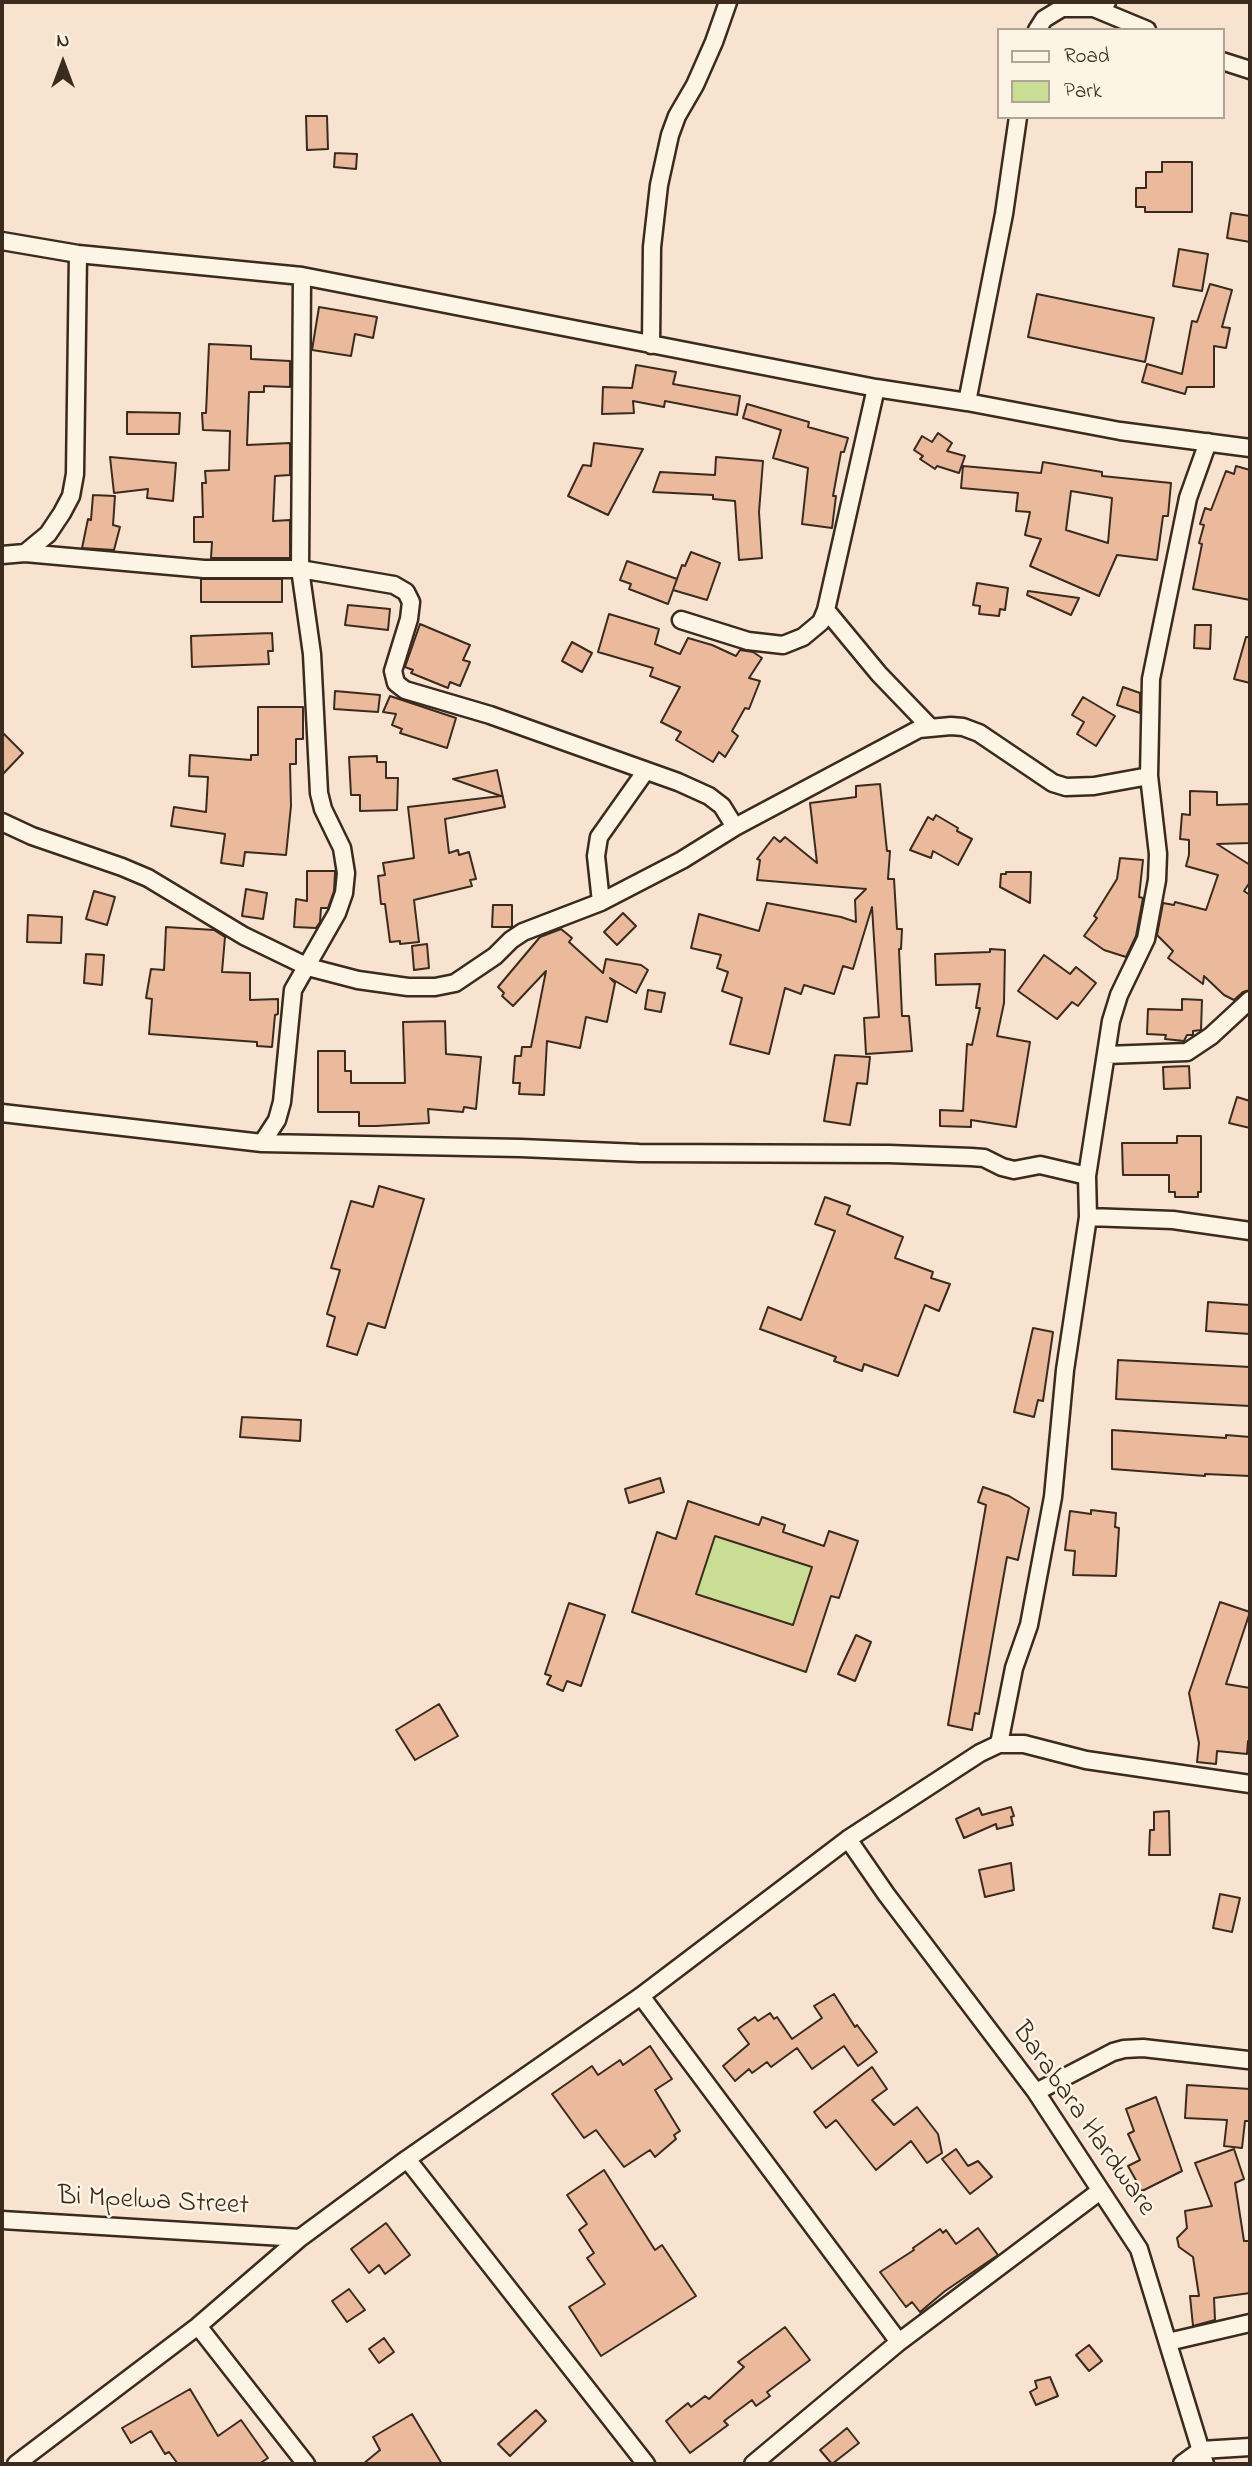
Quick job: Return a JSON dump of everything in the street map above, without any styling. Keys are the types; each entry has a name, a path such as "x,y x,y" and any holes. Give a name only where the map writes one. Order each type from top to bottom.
{"street":[{"path":"651,345 652,247 659,185 670,135 714,42 728,2"},
{"path":"1038,28 1044,19 1062,8 1100,5 1143,28"},
{"path":"1224,62 1250,70"},
{"path":"967,402 1004,214 1018,119"},
{"path":"2,241 78,254 302,276 876,388 1120,431 1250,447"},
{"path":"25,553 48,534 62,513 71,496 75,474 78,254"},
{"path":"262,1143 277,1120 282,1102 290,999 298,979 308,967 337,913 344,894 346,873 342,848 323,809 319,793 312,654 300,569 302,276"},
{"path":"681,620 748,641 783,645 803,637 821,622 826,610 876,388"},
{"path":"999,1744 1014,1668 1029,1625 1053,1497 1065,1370 1088,1217 1087,1176 1111,1021 1119,995 1146,939 1157,880 1158,854 1149,776 1154,667 1188,498 1208,442"},
{"path":"2,555 25,553 204,569 300,569 394,585 406,592 411,601 409,620 393,671 396,683 405,690 490,715 678,782 709,796 722,806 735,827"},
{"path":"826,610 879,674 909,702 930,727"},
{"path":"2,822 32,836 148,878 226,926 308,967 358,980 408,987 435,987 455,984 523,932 601,902 904,736 930,727 963,727 979,733 1053,783 1066,787 1094,786 1149,776"},
{"path":"601,902 596,856 599,837 645,772"},
{"path":"1105,1055 1187,1052 1211,1036 1250,1000"},
{"path":"2,1113 262,1143 639,1153 971,1157 984,1158 1014,1170 1040,1165 1087,1176"},
{"path":"1088,1217 1173,1220 1250,1231"},
{"path":"16,2464 198,2326 300,2238 407,2159 641,1996 848,1839 980,1753 999,1744 1024,1744 1086,1759 1250,1784"},
{"name":"Barabara Hardware","path":"848,1839 886,1894 1036,2092 1139,2249 1203,2457"},
{"path":"641,1996 899,2342"},
{"path":"1036,2092 1113,2052 1124,2049 1143,2048 1248,2060"},
{"path":"407,2159 646,2464"},
{"path":"753,2464 899,2342 1100,2191"},
{"name":"Bi Mpelwa Street","path":"2,2220 300,2238"},
{"path":"1168,2342 1250,2323"},
{"path":"198,2326 306,2464"},
{"path":"1182,2464 1250,2447"}],"green space":[{"path":"715,1536 812,1567 793,1625 696,1594"}],"building":[{"path":"306,116 327,116 328,149 307,150"},
{"path":"335,153 357,154 356,169 334,167"},
{"path":"1162,162 1192,162 1192,212 1145,212 1145,207 1136,207 1136,188 1146,188 1146,172 1162,172"},
{"path":"1231,213 1250,216 1250,242 1227,238"},
{"path":"1179,249 1208,254 1202,291 1173,286"},
{"path":"1210,284 1232,290 1222,327 1230,328 1226,348 1214,346 1214,387 1187,387 1185,394 1142,382 1147,364 1182,374 1192,321 1197,322"},
{"path":"1037,294 1154,318 1145,362 1028,337"},
{"path":"319,307 377,317 373,338 355,334 351,356 312,350"},
{"path":"209,344 251,346 251,359 290,361 290,387 264,386 264,392 249,392 247,445 290,443 290,475 275,476 273,521 290,520 290,558 211,558 212,542 194,542 194,517 203,517 202,483 206,483 205,471 229,470 230,431 203,430 202,413 206,413"},
{"path":"636,365 676,372 673,384 740,396 737,415 665,401 664,407 633,401 634,413 602,414 603,387 632,388"},
{"path":"747,404 809,422 808,427 848,438 844,452 841,452 833,496 836,496 832,528 802,524 808,468 773,458 781,430 743,418"},
{"path":"127,412 180,413 179,434 127,434"},
{"path":"938,433 952,443 947,451 965,456 959,473 937,466 935,469 920,459 923,456 914,450 922,436 932,442"},
{"path":"594,443 643,449 608,515 568,496 583,465 591,466"},
{"path":"110,457 176,463 173,501 147,498 148,489 114,493"},
{"path":"716,457 763,461 759,512 762,558 739,560 735,501 713,499 713,495 653,492 660,472 715,475"},
{"path":"1043,462 1102,472 1102,476 1171,483 1168,516 1163,516 1157,560 1117,555 1099,596 1030,566 1041,539 1025,535 1030,512 1016,511 1018,493 961,488 963,466 1041,473","holes":["1071,491 1112,498 1108,543 1066,530"]},
{"path":"1236,466 1250,470 1250,600 1193,589 1202,544 1199,543 1204,525 1200,524 1205,508 1211,510 1226,471 1234,474"},
{"path":"93,495 115,496 113,525 120,527 114,550 82,548 88,519 91,520"},
{"path":"691,552 720,563 707,600 673,590 682,565 685,566"},
{"path":"627,561 677,579 668,604 629,589 631,584 620,580"},
{"path":"201,579 282,579 282,602 201,602"},
{"path":"977,583 1008,588 1005,610 1000,609 999,616 979,614 980,606 973,605"},
{"path":"1028,591 1079,598 1071,615 1027,595"},
{"path":"348,605 390,609 388,630 345,625"},
{"path":"609,614 659,629 655,644 680,654 688,638 736,656 740,650 753,652 762,658 749,678 760,681 749,709 745,708 732,731 738,736 725,757 719,752 713,762 676,740 681,732 661,722 680,687 650,676 653,668 598,652"},
{"path":"420,624 470,645 463,660 470,662 460,686 450,682 448,688 411,673 413,670 405,667"},
{"path":"1195,625 1211,625 1210,649 1194,648"},
{"path":"272,633 273,651 268,651 269,664 192,667 191,636"},
{"path":"1246,637 1250,637 1250,683 1234,679"},
{"path":"572,642 592,653 582,672 562,661"},
{"path":"1123,687 1140,693 1140,713 1117,705"},
{"path":"335,691 380,695 378,712 334,709"},
{"path":"390,696 456,718 447,748 400,733 402,729 392,725 396,714 383,712"},
{"path":"1083,697 1115,716 1096,746 1077,734 1084,722 1072,715"},
{"path":"258,707 303,707 303,739 296,739 296,764 290,764 291,806 286,855 245,852 243,866 221,863 225,834 171,826 174,807 206,812 208,777 189,776 190,755 251,760 251,755 258,755"},
{"path":"2,732 23,753 2,775"},
{"path":"377,756 377,762 386,762 386,778 398,778 397,810 360,811 360,795 351,795 349,757"},
{"path":"497,770 505,807 445,819 449,853 458,850 459,855 469,852 476,879 470,880 472,886 414,900 419,942 390,942 378,876 385,875 383,863 414,858 408,807 501,796 453,779"},
{"path":"880,784 887,851 890,851 888,879 894,879 897,929 902,929 899,949 902,1016 909,1016 912,1051 866,1054 864,1018 879,1017 872,907 853,969 843,966 834,994 804,985 801,994 785,988 769,1054 730,1044 742,998 722,991 728,972 717,968 721,955 691,948 699,914 759,931 767,903 856,922 855,900 866,889 757,880 760,860 757,859 774,837 780,842 785,837 817,863 810,803 856,797 856,786"},
{"path":"1190,791 1217,792 1217,805 1250,804 1250,843 1217,844 1250,865 1250,882 1244,891 1250,895 1250,990 1234,1000 1224,995 1204,976 1203,984 1168,958 1173,951 1157,935 1163,903 1174,905 1175,902 1206,910 1218,875 1186,866 1189,840 1180,839 1182,814 1190,815"},
{"path":"936,815 972,839 958,865 933,851 931,858 910,850 928,817 933,820"},
{"path":"1120,858 1143,860 1139,897 1143,898 1136,936 1126,957 1104,950 1084,936 1097,918 1094,916 1117,879"},
{"path":"307,871 335,871 334,891 328,908 321,908 320,922 316,928 294,927 296,899 307,901"},
{"path":"1031,872 1030,903 1000,887 1001,874"},
{"path":"246,889 267,893 263,919 242,916"},
{"path":"94,891 115,897 107,925 86,919"},
{"path":"493,905 512,905 512,927 492,927"},
{"path":"623,913 636,926 617,945 604,932"},
{"path":"28,915 62,917 61,943 27,942"},
{"path":"166,927 214,930 225,937 222,972 250,973 250,1000 278,999 272,1047 257,1046 257,1042 149,1034 152,999 146,998 151,969 164,970"},
{"path":"561,929 572,938 569,942 603,973 606,959 641,965 648,970 636,993 610,978 615,983 607,1022 586,1017 580,1048 547,1041 544,1095 519,1094 520,1083 513,1083 515,1056 521,1056 522,1047 531,1047 546,971 513,1006 502,996 504,993 498,987 540,937"},
{"path":"427,944 429,968 414,970 412,946"},
{"path":"990,949 1005,950 1004,1003 997,1036 1030,1042 1016,1127 971,1120 971,1127 940,1126 940,1110 963,1111 967,1044 972,1045 980,1008 976,1008 980,984 936,985 935,954 990,952"},
{"path":"86,954 104,955 102,985 84,983"},
{"path":"1044,955 1070,974 1076,967 1096,983 1078,1006 1072,1002 1057,1019 1018,991"},
{"path":"648,990 665,993 661,1012 645,1009"},
{"path":"1182,999 1202,1000 1201,1030 1193,1031 1193,1035 1187,1035 1184,1041 1165,1039 1166,1035 1147,1034 1148,1009 1182,1010"},
{"path":"445,1021 446,1054 481,1057 476,1109 464,1107 463,1112 428,1109 429,1123 376,1126 359,1126 359,1112 318,1112 318,1051 345,1051 345,1071 351,1071 351,1083 405,1083 403,1022"},
{"path":"835,1055 870,1057 867,1084 857,1083 850,1125 824,1121"},
{"path":"1189,1066 1190,1088 1164,1089 1163,1067"},
{"path":"1237,1097 1250,1101 1250,1128 1229,1123"},
{"path":"1177,1136 1201,1136 1201,1192 1198,1192 1198,1197 1175,1197 1175,1192 1169,1192 1169,1175 1123,1175 1122,1143 1177,1143"},
{"path":"379,1186 424,1199 385,1328 368,1323 357,1355 327,1346 335,1317 327,1314 340,1270 331,1268 351,1201 373,1207"},
{"path":"825,1197 850,1206 847,1214 903,1237 895,1258 933,1272 931,1278 950,1284 939,1311 925,1305 898,1376 864,1364 862,1371 834,1361 836,1357 760,1329 768,1307 801,1320 835,1231 815,1224"},
{"path":"1208,1302 1250,1305 1250,1334 1206,1331"},
{"path":"1033,1328 1053,1332 1043,1401 1038,1400 1034,1417 1014,1412"},
{"path":"1118,1360 1250,1367 1250,1406 1116,1399"},
{"path":"242,1417 301,1420 300,1441 240,1437"},
{"path":"1112,1430 1226,1438 1226,1435 1250,1437 1250,1476 1205,1476 1112,1469"},
{"path":"660,1478 664,1492 629,1503 625,1489"},
{"path":"983,1487 1009,1496 1029,1508 1018,1560 1007,1557 979,1714 975,1713 972,1730 948,1725 986,1505 978,1502"},
{"path":"688,1501 759,1525 762,1517 785,1525 783,1532 824,1546 829,1531 858,1541 839,1598 831,1596 806,1672 632,1612 657,1532 676,1539","holes":["715,1536 812,1567 793,1625 696,1594"]},
{"path":"1091,1510 1116,1513 1115,1527 1119,1528 1116,1576 1073,1575 1075,1551 1065,1550 1070,1511 1091,1514"},
{"path":"1220,1602 1250,1612 1226,1684 1250,1688 1250,1741 1247,1754 1217,1751 1216,1764 1197,1762 1199,1743 1189,1693"},
{"path":"569,1603 605,1615 581,1686 567,1681 563,1691 547,1684 551,1676 545,1674"},
{"path":"856,1635 871,1642 855,1681 838,1674"},
{"path":"439,1704 458,1736 415,1760 396,1730"},
{"path":"1011,1807 1013,1825 997,1829 996,1824 964,1838 956,1819 979,1808 982,1815"},
{"path":"1169,1811 1170,1855 1149,1855 1154,1812"},
{"path":"1011,1863 1014,1890 985,1897 979,1870"},
{"path":"1220,1894 1240,1898 1232,1932 1213,1928"},
{"path":"834,1994 855,2027 857,2025 877,2052 858,2066 844,2046 812,2069 797,2048 771,2067 767,2062 752,2073 749,2069 735,2081 723,2066 749,2044 738,2029 755,2017 758,2021 770,2013 774,2019 777,2017 792,2039 822,2018 814,2006"},
{"path":"650,2046 672,2079 655,2090 680,2131 674,2135 676,2139 655,2157 650,2150 624,2167 596,2130 584,2138 552,2094 592,2066 598,2075 620,2060 623,2065"},
{"path":"872,2067 887,2089 872,2100 894,2125 917,2107 938,2134 942,2153 927,2163 911,2141 876,2170 836,2120 826,2128 814,2112"},
{"path":"1187,2085 1250,2089 1250,2121 1245,2121 1242,2148 1224,2146 1227,2120 1185,2118"},
{"path":"1156,2097 1182,2171 1142,2191 1128,2166 1140,2160 1128,2134 1134,2131 1126,2109"},
{"path":"956,2149 968,2166 978,2161 992,2177 970,2194 942,2159"},
{"path":"1234,2149 1244,2179 1235,2183 1244,2241 1250,2241 1250,2293 1214,2298 1215,2320 1193,2326 1190,2296 1199,2296 1193,2257 1179,2247 1177,2238 1187,2228 1185,2211 1212,2206 1195,2163"},
{"path":"604,2170 655,2250 662,2245 696,2296 601,2356 569,2307 605,2284 587,2258 594,2253 579,2230 587,2224 567,2195"},
{"path":"386,2223 410,2255 385,2274 379,2265 369,2273 351,2249"},
{"path":"978,2228 998,2255 945,2291 920,2312 912,2302 906,2307 880,2272 940,2229 943,2233 946,2230 956,2244"},
{"path":"349,2289 365,2310 347,2322 332,2301"},
{"path":"785,2327 810,2360 767,2392 770,2396 756,2406 752,2400 724,2421 728,2425 690,2453 666,2421 688,2403 691,2407 705,2396 709,2399 744,2367 738,2362"},
{"path":"384,2338 394,2352 379,2363 369,2349"},
{"path":"1089,2345 1102,2361 1089,2371 1076,2355"},
{"path":"1050,2377 1058,2396 1036,2405 1030,2392 1037,2388 1035,2381"},
{"path":"190,2389 218,2436 241,2420 268,2458 259,2464 178,2464 169,2452 165,2454 151,2431 131,2443 122,2428"},
{"path":"536,2410 546,2421 510,2456 498,2444"},
{"path":"412,2414 442,2464 363,2464 380,2450 373,2437"},
{"path":"847,2428 859,2443 832,2464 820,2450"}]}
